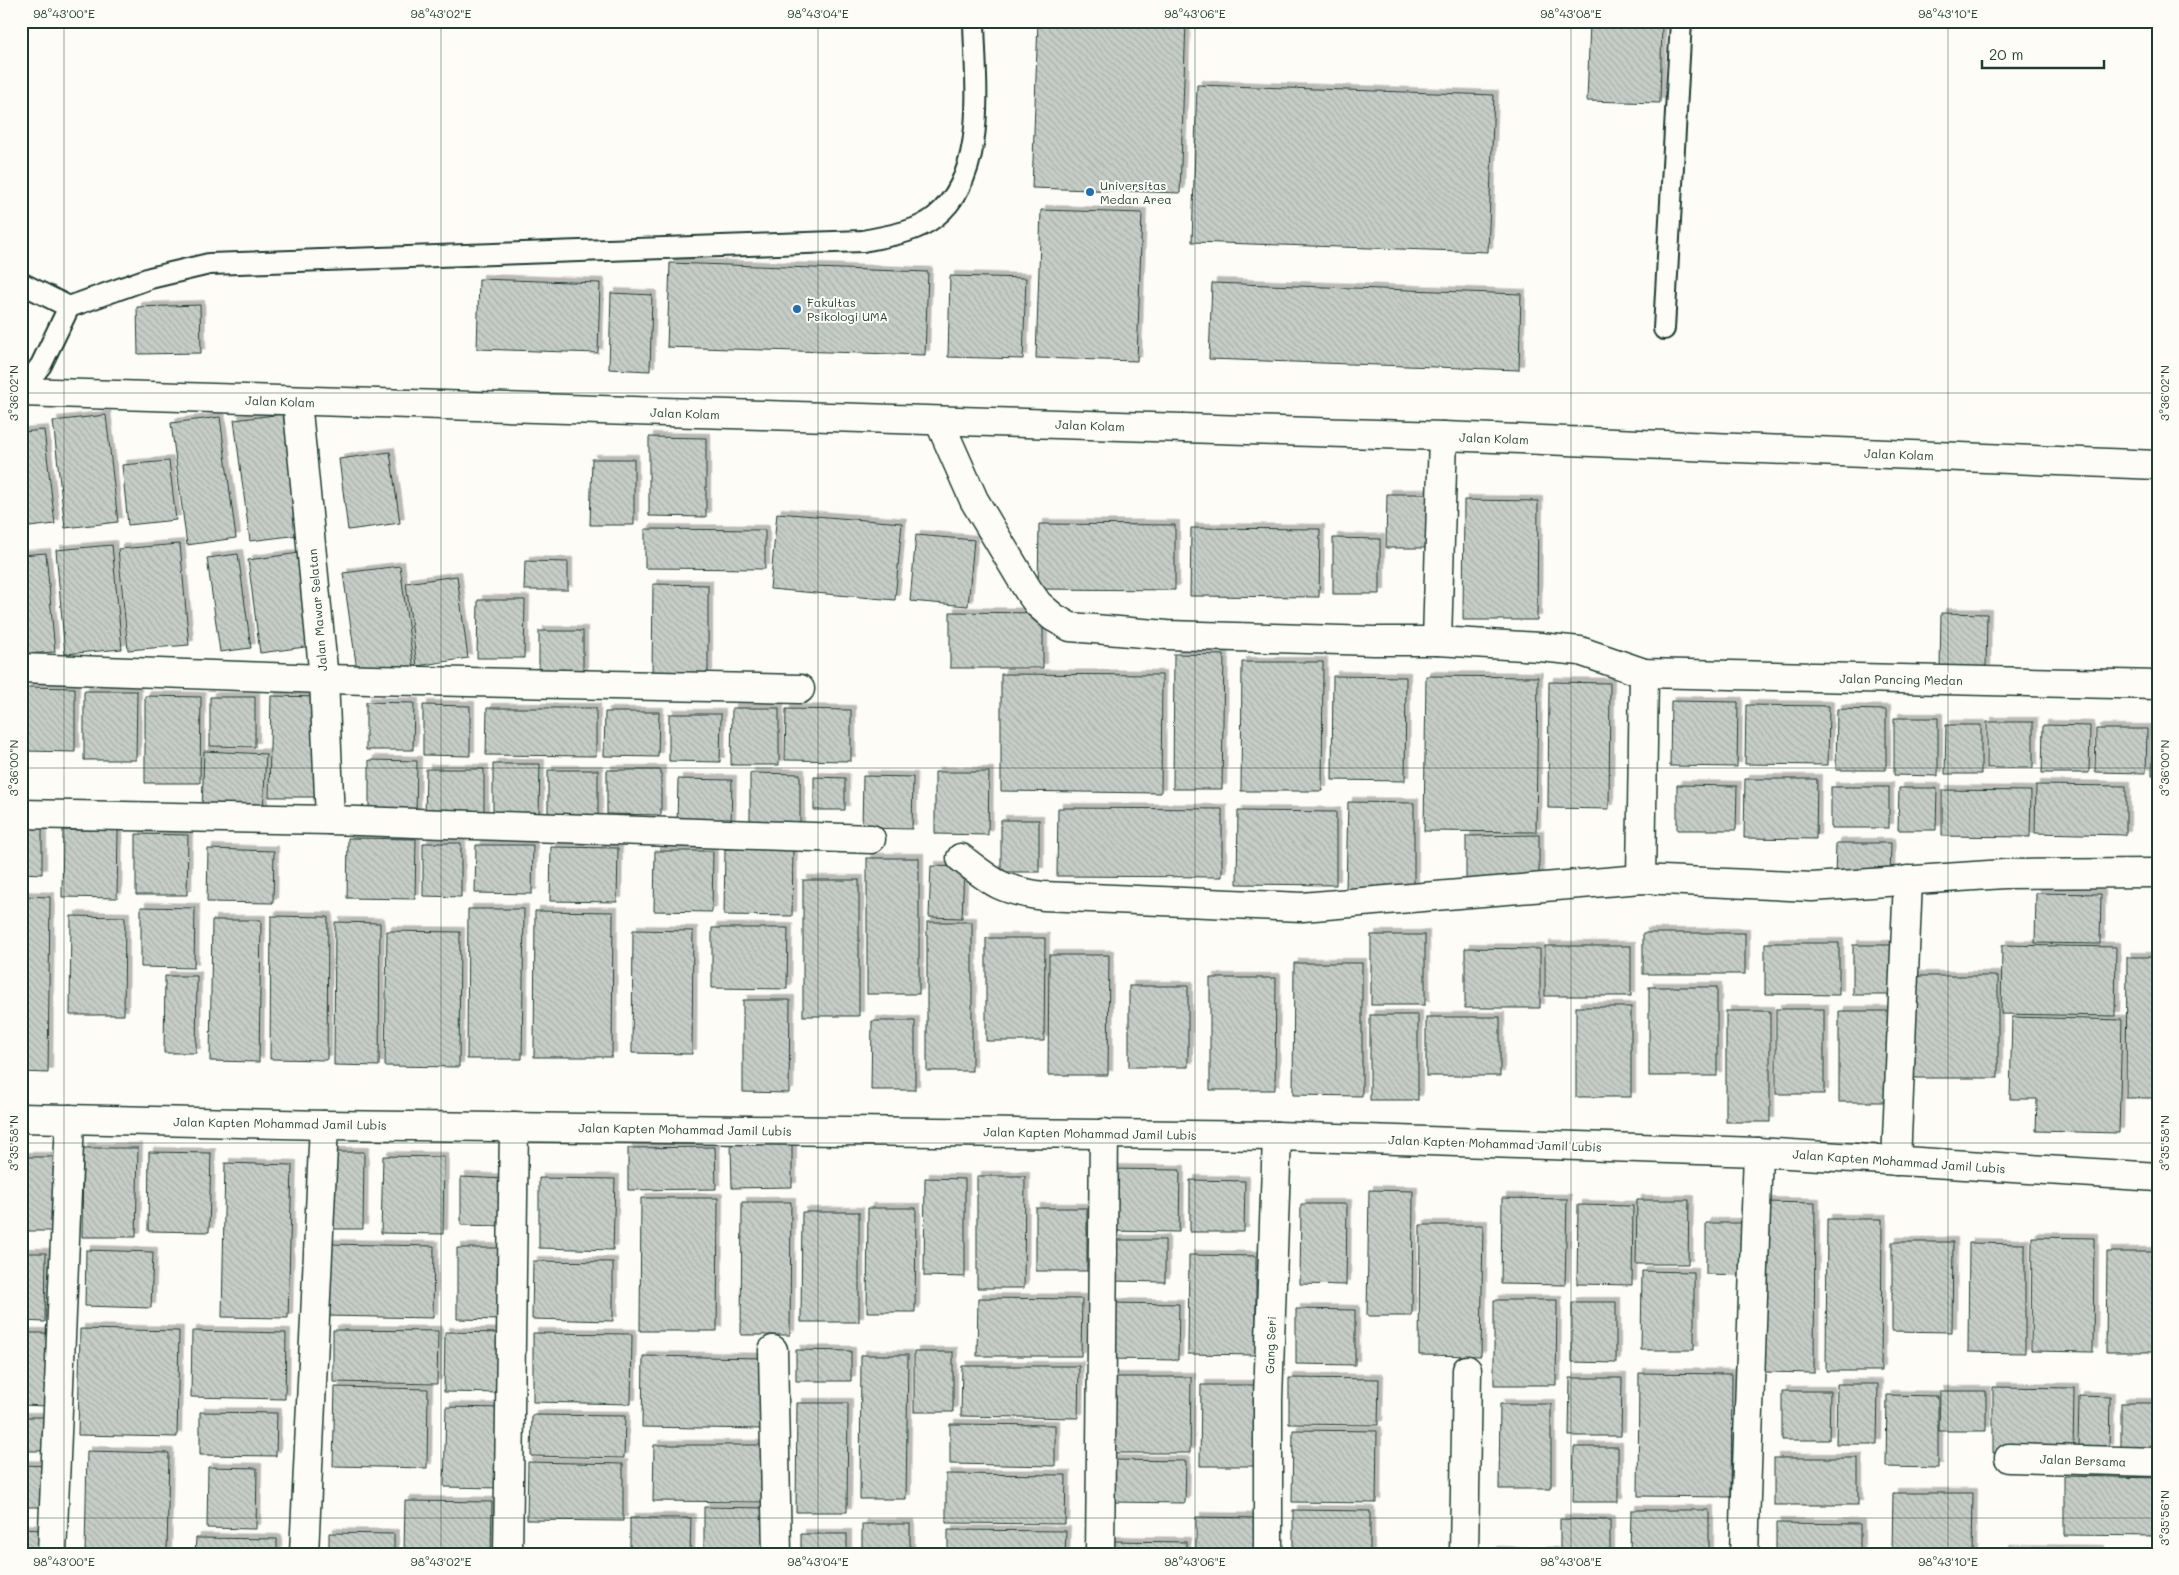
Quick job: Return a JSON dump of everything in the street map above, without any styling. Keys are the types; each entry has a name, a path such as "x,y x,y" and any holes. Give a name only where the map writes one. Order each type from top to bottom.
{"street":[{"name":"Jalan Kolam","path":"21,392 1443,436 2158,465"},
{"name":"Jalan Mawar Selatan","path":"297,401 324,679 330,820"},
{"name":"Jalan Pancing Medan","path":"940,421 974,500 1028,590 1038,604 1053,617 1070,627 1167,635 1374,642 1437,641 1580,651 1644,673 2158,685"},
{"path":"1437,641 1443,436"},
{"path":"21,668 324,679 800,689"},
{"path":"1641,879 1644,673"},
{"path":"21,814 330,820 871,839"},
{"path":"960,858 992,882 1013,892 1043,896 1302,907 1641,879 1812,886 2004,874 2158,873"},
{"path":"1896,1160 1908,880"},
{"name":"Jalan Kapten Mohammad Jamil Lubis","path":"21,1118 324,1125 1277,1136 1758,1152 2158,1177"},
{"path":"52,1554 70,1119"},
{"path":"304,1554 324,1125"},
{"path":"508,1554 514,1127"},
{"path":"1100,1554 1104,1133"},
{"name":"Gang Seri","path":"1268,1554 1268,1399 1277,1136"},
{"path":"1744,1554 1758,1152"},
{"path":"773,1350 777,1554"},
{"path":"1464,1554 1467,1370"},
{"name":"Jalan Bersama","path":"2009,1458 2158,1462"}],"lane":[{"path":"21,392 41,365 69,307 150,278 209,264 863,240 902,234 935,218 955,195 968,169 975,137 974,21"},
{"path":"1664,329 1680,21"},
{"path":"21,283 69,307"}],"building":[{"path":"1038,21 1186,21 1180,193 1032,188"},
{"path":"1590,21 1662,21 1660,103 1587,101"},
{"path":"1197,85 1494,95 1488,252 1192,242"},
{"path":"1041,210 1142,213 1137,361 1036,358"},
{"name":"Fakultas Psikologi UMA","path":"670,263 928,272 925,355 667,347"},
{"path":"950,276 1026,278 1023,359 948,357"},
{"path":"479,279 600,283 598,353 477,349"},
{"path":"1212,283 1521,294 1519,370 1209,359"},
{"path":"611,293 652,295 650,371 609,369"},
{"path":"200,305 201,353 138,354 137,307"},
{"path":"283,414 299,535 250,541 234,420"},
{"path":"106,415 118,522 65,528 53,421"},
{"path":"220,417 236,538 187,545 171,423"},
{"path":"44,430 55,524 21,528 21,432"},
{"path":"649,437 706,438 706,517 649,516"},
{"path":"390,452 400,523 348,530 339,459"},
{"path":"592,459 634,459 634,525 590,525"},
{"path":"169,461 176,520 128,525 122,465"},
{"path":"1387,494 1430,494 1430,548 1386,548"},
{"path":"1464,500 1538,501 1537,620 1463,620"},
{"path":"777,513 902,523 895,600 770,589"},
{"path":"1039,524 1175,525 1175,590 1038,589"},
{"path":"1191,528 1320,529 1319,597 1190,596"},
{"path":"645,529 765,530 765,569 645,568"},
{"path":"916,535 974,540 968,606 910,601"},
{"path":"1333,538 1380,539 1380,594 1333,594"},
{"path":"180,544 189,645 128,650 118,549"},
{"path":"112,545 122,649 65,654 56,550"},
{"path":"307,552 320,645 260,653 248,560"},
{"path":"46,553 55,652 26,654 21,601 21,555"},
{"path":"238,554 251,648 220,652 207,558"},
{"path":"525,561 568,562 568,590 524,590"},
{"path":"400,566 414,670 358,677 343,573"},
{"path":"457,576 468,658 417,666 406,583"},
{"path":"653,584 708,585 708,675 652,675"},
{"path":"478,600 525,600 524,658 477,658"},
{"path":"950,612 1043,613 1043,668 950,668"},
{"path":"1941,613 1987,614 1986,669 1940,668"},
{"path":"539,631 583,631 583,674 539,674"},
{"path":"1174,654 1224,655 1222,789 1173,789"},
{"path":"1242,662 1323,662 1322,791 1241,791"},
{"path":"1001,674 1162,675 1161,793 1001,791"},
{"path":"1333,676 1406,677 1405,781 1332,780"},
{"path":"1426,676 1538,677 1536,832 1424,831"},
{"path":"1549,682 1610,683 1609,809 1548,808"},
{"path":"26,687 75,688 75,752 25,751"},
{"path":"84,691 137,691 136,760 84,760"},
{"path":"145,696 201,697 200,783 145,783"},
{"path":"271,696 322,697 321,797 269,797"},
{"path":"210,697 255,697 255,747 210,746"},
{"path":"1671,701 1738,702 1737,767 1670,766"},
{"path":"366,702 414,703 413,750 366,750"},
{"path":"423,705 470,706 470,756 423,755"},
{"path":"1746,705 1829,706 1828,765 1745,764"},
{"path":"487,708 596,708 596,756 486,755"},
{"path":"732,708 779,708 779,765 731,765"},
{"path":"786,709 851,710 851,761 785,760"},
{"path":"1837,709 1886,710 1886,770 1836,770"},
{"path":"605,712 659,712 658,757 604,756"},
{"path":"669,714 721,714 720,762 669,761"},
{"path":"1894,718 1938,718 1938,776 1894,775"},
{"path":"1987,722 2033,722 2033,768 1987,768"},
{"path":"2153,724 2158,724 2158,775 2152,775"},
{"path":"1946,725 1981,725 1981,774 1945,774"},
{"path":"2043,725 2090,726 2089,773 2042,773"},
{"path":"2096,729 2147,729 2146,773 2095,772"},
{"path":"204,751 266,754 263,812 202,810"},
{"path":"369,760 417,761 416,816 369,816"},
{"path":"493,764 540,764 539,817 493,817"},
{"path":"426,769 484,769 484,821 425,820"},
{"path":"548,770 598,770 598,819 548,818"},
{"path":"607,770 661,770 661,815 607,814"},
{"path":"935,772 989,772 988,835 935,834"},
{"path":"750,773 800,774 800,830 750,829"},
{"path":"863,776 913,777 912,829 862,828"},
{"path":"814,777 845,778 845,810 814,810"},
{"path":"678,779 732,780 731,824 677,824"},
{"path":"1745,779 1817,779 1816,839 1744,838"},
{"path":"1677,785 1737,786 1736,830 1677,830"},
{"path":"2036,785 2126,786 2126,835 2035,833"},
{"path":"1831,787 1889,787 1889,828 1831,828"},
{"path":"1899,788 1937,788 1936,830 1898,830"},
{"path":"1942,790 2031,791 2030,837 1942,836"},
{"path":"1348,802 1414,803 1414,891 1346,891"},
{"path":"1058,808 1222,809 1222,877 1057,876"},
{"path":"1238,811 1336,812 1336,885 1237,884"},
{"path":"1001,820 1039,820 1039,872 1001,872"},
{"path":"21,828 42,828 42,874 21,873"},
{"path":"63,830 118,830 117,898 62,897"},
{"path":"136,834 188,835 187,895 136,895"},
{"path":"1539,835 1539,884 1466,885 1466,836"},
{"path":"348,838 416,839 415,899 347,898"},
{"path":"423,843 461,843 461,897 423,896"},
{"path":"1836,843 1891,843 1890,878 1835,877"},
{"path":"476,845 533,845 532,894 475,893"},
{"path":"551,847 618,848 617,902 550,901"},
{"path":"208,849 274,851 273,903 207,902"},
{"path":"725,849 793,849 792,916 724,915"},
{"path":"655,851 713,851 712,912 654,911"},
{"path":"867,858 919,858 919,994 867,994"},
{"path":"931,866 964,867 962,918 929,917"},
{"path":"803,880 859,880 859,1016 803,1016"},
{"path":"2036,893 2101,894 2100,944 2035,943"},
{"path":"21,896 50,897 48,1073 21,1072"},
{"path":"141,907 195,908 194,968 141,967"},
{"path":"468,909 524,909 522,1059 467,1059"},
{"path":"535,911 613,912 612,1057 534,1057"},
{"path":"71,916 125,917 124,1015 70,1015"},
{"path":"271,916 328,917 327,1060 270,1059"},
{"path":"212,920 261,920 259,1062 210,1061"},
{"path":"335,922 380,923 379,1066 334,1065"},
{"path":"927,922 972,922 972,1071 927,1071"},
{"path":"712,928 788,928 787,989 712,988"},
{"path":"633,930 693,931 692,1054 632,1053"},
{"path":"387,931 460,932 459,1067 385,1066"},
{"path":"1643,933 1745,933 1745,974 1643,974"},
{"path":"1371,935 1425,935 1425,1005 1371,1005"},
{"path":"986,938 1045,938 1044,1041 986,1041"},
{"path":"1765,943 1839,943 1839,995 1765,994"},
{"path":"1853,945 1902,945 1902,995 1853,995"},
{"path":"2002,945 2116,947 2115,1016 2001,1014"},
{"path":"1545,946 1631,946 1631,996 1545,996"},
{"path":"1465,948 1540,949 1540,1008 1465,1008"},
{"path":"1049,955 1109,955 1108,1075 1048,1075"},
{"path":"2127,957 2158,957 2158,1098 2126,1098"},
{"path":"1294,963 1362,963 1362,1096 1293,1095"},
{"path":"165,976 197,976 196,1053 164,1053"},
{"path":"1914,976 1998,976 1998,1078 1914,1078"},
{"path":"1210,978 1276,978 1275,1090 1210,1090"},
{"path":"1129,986 1188,986 1188,1067 1129,1067"},
{"path":"1649,987 1717,987 1717,1076 1649,1076"},
{"path":"743,1000 790,1000 789,1093 743,1092"},
{"path":"1576,1007 1631,1007 1631,1097 1576,1097"},
{"path":"1776,1009 1824,1009 1824,1094 1776,1094"},
{"path":"1726,1011 1770,1011 1770,1122 1726,1122"},
{"path":"1839,1011 1895,1011 1895,1102 1839,1102"},
{"path":"1370,1015 1418,1015 1418,1100 1370,1100"},
{"path":"1426,1017 1500,1017 1500,1076 1426,1076"},
{"path":"2012,1017 2122,1020 2119,1133 2036,1131 2037,1099 2010,1099"},
{"path":"872,1021 915,1021 915,1090 871,1090"},
{"path":"792,1142 792,1187 732,1188 731,1143"},
{"path":"715,1147 716,1189 628,1190 628,1148"},
{"path":"83,1148 138,1148 136,1237 82,1237"},
{"path":"149,1152 211,1153 209,1232 148,1231"},
{"path":"327,1152 364,1152 363,1229 326,1229"},
{"path":"383,1156 444,1157 443,1234 381,1233"},
{"path":"21,1157 59,1157 58,1231 21,1231"},
{"path":"225,1163 292,1165 288,1318 222,1317"},
{"path":"1107,1169 1180,1170 1179,1232 1106,1231"},
{"path":"977,1176 1025,1176 1024,1288 977,1288"},
{"path":"461,1177 505,1179 505,1226 461,1225"},
{"path":"539,1178 615,1179 613,1250 539,1248"},
{"path":"925,1178 965,1179 965,1277 924,1276"},
{"path":"1190,1180 1245,1181 1244,1232 1190,1232"},
{"path":"1369,1190 1413,1191 1412,1316 1367,1316"},
{"path":"641,1198 718,1198 717,1331 640,1331"},
{"path":"1502,1198 1567,1199 1565,1285 1501,1284"},
{"path":"1637,1200 1689,1200 1688,1264 1636,1264"},
{"path":"742,1202 791,1202 790,1335 741,1335"},
{"path":"1765,1202 1815,1203 1814,1373 1764,1372"},
{"path":"1301,1204 1347,1204 1346,1285 1300,1284"},
{"path":"1578,1205 1633,1206 1632,1285 1577,1284"},
{"path":"868,1208 916,1208 915,1312 867,1312"},
{"path":"1036,1208 1087,1208 1087,1271 1036,1271"},
{"path":"802,1212 859,1212 859,1322 801,1322"},
{"path":"1827,1219 1882,1219 1881,1371 1826,1371"},
{"path":"1706,1223 1743,1223 1742,1275 1706,1274"},
{"path":"1420,1225 1483,1225 1481,1356 1419,1355"},
{"path":"2032,1237 2094,1238 2093,1352 2031,1351"},
{"path":"1112,1240 1165,1240 1165,1282 1112,1281"},
{"path":"1892,1242 1953,1242 1952,1332 1892,1331"},
{"path":"1969,1243 2025,1244 2025,1353 1968,1352"},
{"path":"327,1244 434,1246 433,1318 326,1316"},
{"path":"457,1248 502,1248 501,1320 457,1319"},
{"path":"86,1250 153,1252 151,1308 85,1306"},
{"path":"2107,1252 2153,1252 2153,1352 2106,1352"},
{"path":"21,1253 46,1253 45,1322 21,1321"},
{"path":"1189,1255 1256,1256 1256,1355 1188,1354"},
{"path":"533,1261 613,1262 613,1321 532,1319"},
{"path":"1642,1271 1694,1272 1694,1350 1641,1350"},
{"path":"978,1298 1082,1299 1081,1356 977,1356"},
{"path":"1494,1300 1557,1300 1556,1385 1494,1385"},
{"path":"1572,1302 1616,1302 1616,1363 1572,1362"},
{"path":"1109,1303 1179,1304 1178,1360 1108,1359"},
{"path":"1296,1309 1355,1310 1355,1365 1296,1364"},
{"path":"80,1329 179,1331 177,1437 78,1435"},
{"path":"333,1330 438,1331 437,1384 333,1382"},
{"path":"192,1331 286,1333 285,1399 191,1397"},
{"path":"445,1332 503,1333 502,1393 444,1392"},
{"path":"21,1333 48,1333 47,1406 21,1405"},
{"path":"533,1333 632,1334 631,1404 533,1402"},
{"path":"796,1350 851,1351 851,1381 796,1381"},
{"path":"914,1352 953,1352 953,1412 914,1412"},
{"path":"861,1355 908,1355 906,1499 860,1499"},
{"path":"643,1356 763,1358 762,1429 642,1427"},
{"path":"962,1366 1079,1366 1078,1418 961,1416"},
{"path":"1639,1373 1732,1374 1731,1497 1638,1496"},
{"path":"1109,1377 1191,1377 1190,1453 1108,1453"},
{"path":"1289,1378 1379,1379 1378,1425 1289,1424"},
{"path":"1570,1378 1622,1378 1621,1436 1569,1436"},
{"path":"1837,1384 1878,1384 1877,1444 1836,1444"},
{"path":"1201,1385 1256,1385 1256,1466 1200,1466"},
{"path":"335,1387 428,1389 427,1468 333,1466"},
{"path":"1993,1387 2074,1388 2073,1453 1993,1453"},
{"path":"1782,1391 1830,1391 1829,1440 1782,1440"},
{"path":"1940,1391 1986,1391 1986,1431 1939,1431"},
{"path":"1887,1395 1938,1396 1938,1468 1886,1467"},
{"path":"2079,1396 2110,1397 2109,1448 2078,1448"},
{"path":"797,1403 848,1403 847,1512 796,1512"},
{"path":"2121,1403 2158,1403 2158,1449 2121,1449"},
{"path":"1500,1404 1551,1404 1551,1489 1499,1489"},
{"path":"446,1407 503,1408 501,1488 444,1487"},
{"path":"200,1412 277,1413 276,1456 200,1455"},
{"path":"532,1415 625,1416 624,1458 531,1456"},
{"path":"21,1417 51,1417 50,1451 21,1451"},
{"path":"950,1424 1055,1425 1055,1466 950,1464"},
{"path":"1293,1430 1377,1431 1376,1503 1292,1502"},
{"path":"654,1445 762,1445 762,1502 653,1501"},
{"path":"1574,1447 1618,1447 1618,1502 1573,1502"},
{"path":"87,1451 169,1453 167,1554 85,1554"},
{"path":"1774,1458 1858,1458 1858,1505 1774,1505"},
{"path":"1112,1460 1186,1461 1185,1503 1111,1502"},
{"path":"528,1462 623,1464 623,1521 527,1520"},
{"path":"21,1465 50,1466 50,1507 21,1507"},
{"path":"208,1467 257,1468 256,1529 207,1528"},
{"path":"946,1474 1066,1475 1065,1524 946,1523"},
{"path":"2064,1476 2158,1478 2158,1536 2064,1535"},
{"path":"1893,1493 1973,1493 1972,1554 1892,1554"},
{"path":"405,1501 492,1502 491,1554 404,1554"},
{"path":"704,1507 766,1508 765,1554 704,1554"},
{"path":"1293,1510 1370,1511 1370,1554 1293,1554"},
{"path":"1631,1510 1709,1510 1709,1554 1630,1554"},
{"path":"1196,1517 1258,1518 1258,1554 1196,1554"},
{"path":"630,1518 691,1518 690,1554 630,1554"},
{"path":"1560,1519 1610,1520 1610,1554 1560,1554"},
{"path":"1776,1523 1860,1524 1860,1554 1776,1554"},
{"path":"862,1524 910,1524 910,1554 862,1554"},
{"path":"21,1529 42,1530 42,1554 21,1554"},
{"path":"948,1530 1066,1531 1065,1554 948,1554"},
{"path":"329,1533 394,1534 394,1554 329,1554"},
{"path":"801,1534 847,1534 847,1554 801,1554"},
{"path":"196,1538 277,1539 277,1554 195,1554"},
{"path":"1110,1541 1186,1542 1186,1554 1110,1554"},
{"path":"2005,1549 2100,1550 2100,1554 2005,1554"},
{"path":"1492,1551 1553,1552 1553,1554 1492,1554"}],"place":[{"name":"Universitas Medan Area","path":"1090,192"},
{"name":"Fakultas Psikologi UMA","path":"797,309"}]}
